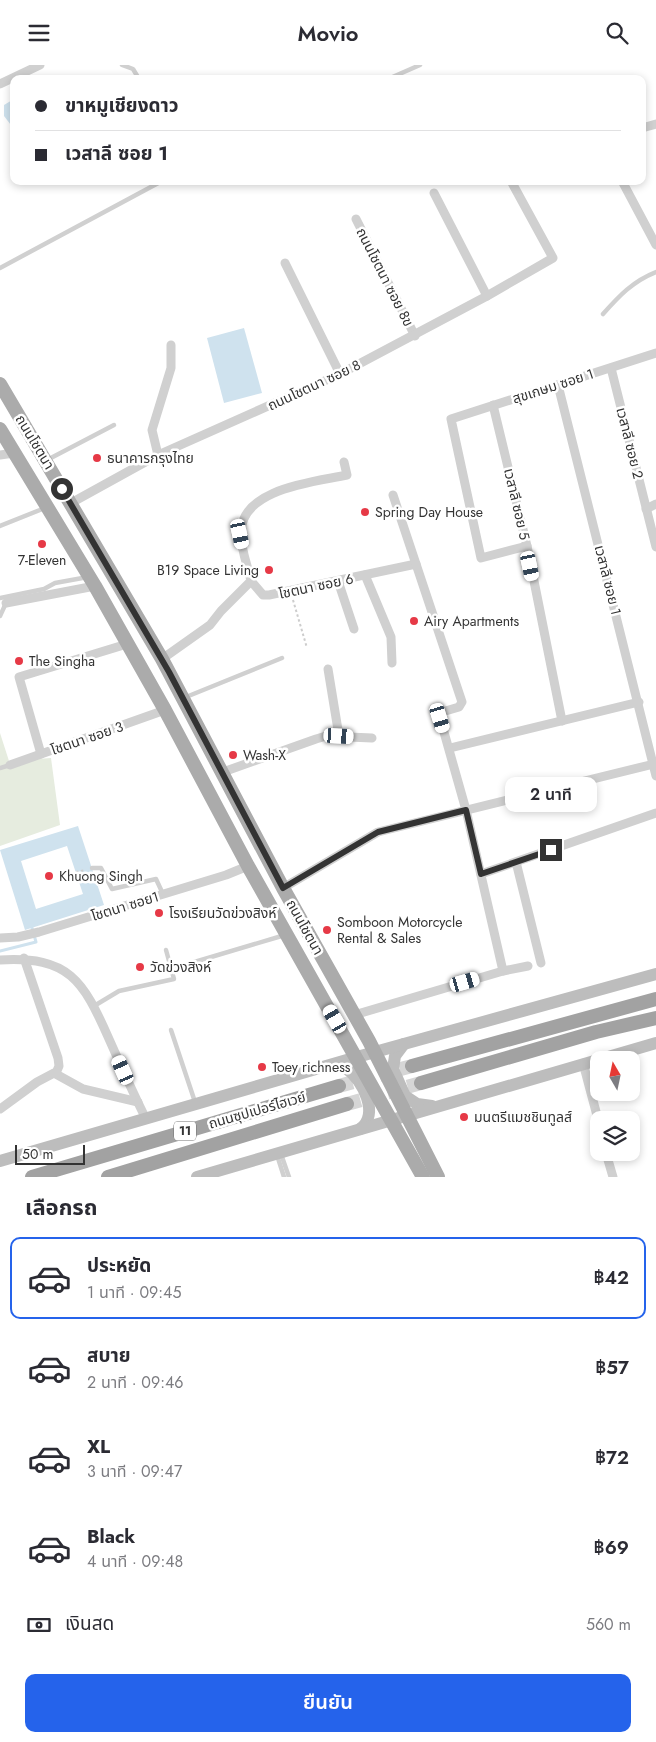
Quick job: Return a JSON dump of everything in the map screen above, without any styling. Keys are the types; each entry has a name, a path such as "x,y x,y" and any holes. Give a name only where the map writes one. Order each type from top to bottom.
{"highway":[{"path":"412,1066 656,999"},
{"path":"421,1083 596,1032 656,1018"},
{"name":"ถนนซุปเปอร์ไฮเวย์","path":"32,1177 339,1086"},
{"name":"ถนนซุปเปอร์ไฮเวย์","path":"108,1177 347,1104"}],"main road":[{"name":"ถนนโชตนา","path":"0,384 162,659 283,888 374,1052 438,1177"},
{"name":"ถนนโชตนา","path":"0,429 7,454 47,507 92,582 165,710 286,935 424,1177"},
{"path":"0,1161 326,1065 569,996 656,974"},
{"path":"197,1177 279,1155 359,1130 408,1118 437,1106 656,1043"},
{"path":"404,1044 395,1056 393,1069 405,1096 417,1105 437,1106"},
{"path":"326,1065 344,1067 351,1072 370,1105 370,1117 365,1126 359,1130"}],"street":[{"path":"20,75 40,65"},
{"name":"ถนนโชตนา ซอย 8","path":"71,503 158,455 340,374 415,336 553,258 513,185"},
{"path":"625,185 652,227 656,245"},
{"path":"434,193 487,296"},
{"name":"ถนนโชตนา ซอย 8ข","path":"356,219 415,336"},
{"path":"285,263 340,374"},
{"path":"158,455 152,430 171,368 171,345"},
{"name":"สุขเกษม ซอย 1","path":"527,547 481,558 451,419 656,353"},
{"name":"เวสาลี ซอย 2","path":"611,368 656,547"},
{"name":"เวสาลี ซอย 1","path":"558,385 639,702 656,776"},
{"name":"เวสาลี ซอย 5","path":"493,405 527,547 562,721"},
{"path":"162,659 210,625 221,611 252,581 240,534 247,512 261,499 276,491 347,475 344,462"},
{"path":"393,495 462,702 459,707 442,712 440,718 466,810 503,971"},
{"path":"646,509 656,504"},
{"name":"โชตนา ซอย 6","path":"252,581 264,595 291,592 416,564"},
{"path":"366,575 391,637 392,663"},
{"path":"338,581 354,629"},
{"path":"3,600 92,582"},
{"path":"42,754 19,677 127,644"},
{"path":"328,669 339,736"},
{"path":"450,748 639,702"},
{"name":"โชตนา ซอย 3","path":"10,765 165,710"},
{"path":"646,733 656,731"},
{"path":"223,772 316,739 339,736 372,738"},
{"path":"283,888 378,832 654,764"},
{"path":"481,874 656,813"},
{"path":"516,862 541,963"},
{"name":"โชตนา ซอย1","path":"0,938 39,933 226,875 248,866"},
{"path":"24,958 58,1058 59,1066 56,1073"},
{"path":"0,960 24,958 43,961 67,973 83,987 94,1006 146,1119"},
{"path":"354,1015 503,971 528,966"},
{"path":"583,1063 596,1111"},
{"path":"0,1109 47,1075 56,1073 83,1089 138,1102"},
{"path":"608,1161 613,1177"}],"lane":[{"path":"122,65 133,69 137,75"},
{"path":"397,75 420,65"},
{"path":"0,268 155,185"},
{"path":"603,314 626,289 642,278 656,272"},
{"path":"46,461 114,425"},
{"path":"0,526 47,507"},
{"path":"0,616 3,600"},
{"path":"183,698 282,658"},
{"path":"0,768 10,765"},
{"path":"92,869 101,868 112,889 156,879 163,895"},
{"path":"171,969 286,935"},
{"path":"94,1006 119,991 174,979 166,950"},
{"path":"171,1030 196,1104"},
{"path":"279,1155 284,1177"},
{"path":"279,1155 289,1177"}],"path":[{"path":"291,592 307,648"},
{"path":"76,872 92,869"}],"shaded area":[{"path":"0,733 9,761 51,758 60,825 0,846"}],"water":[{"path":"10,101 10,124 4,116 4,105"},
{"path":"244,328 262,393 224,403 207,338"},
{"path":"78,826 104,905 25,930 0,850","holes":["67,846 83,894 36,909 21,861"]}],"waterway":[{"path":"0,951 36,942 32,928"}],"tunnel":[{"path":"339,1086 412,1066"},
{"path":"347,1104 421,1083"}],"place":[{"name":"ธนาคารกรุงไทย","path":"97,458"},
{"name":"Spring Day House","path":"365,512"},
{"name":"7-Eleven","path":"42,544"},
{"name":"B19 Space Living","path":"269,570"},
{"name":"Airy Apartments","path":"414,621"},
{"name":"The Singha","path":"19,661"},
{"name":"Wash-X","path":"233,755"},
{"name":"Khuong Singh","path":"49,876"},
{"name":"โรงเรียนวัดข่วงสิงห์","path":"159,913"},
{"name":"Somboon Motorcycle Rental & Sales","path":"327,930"},
{"name":"วัดข่วงสิงห์","path":"140,967"},
{"name":"Toey richness","path":"262,1067"},
{"name":"มนตรีแมชชินทูลส์","path":"464,1117"}],"route":[{"path":"62,489 169,672 283,888 366,837 378,832 466,810 481,874 551,850"}]}
